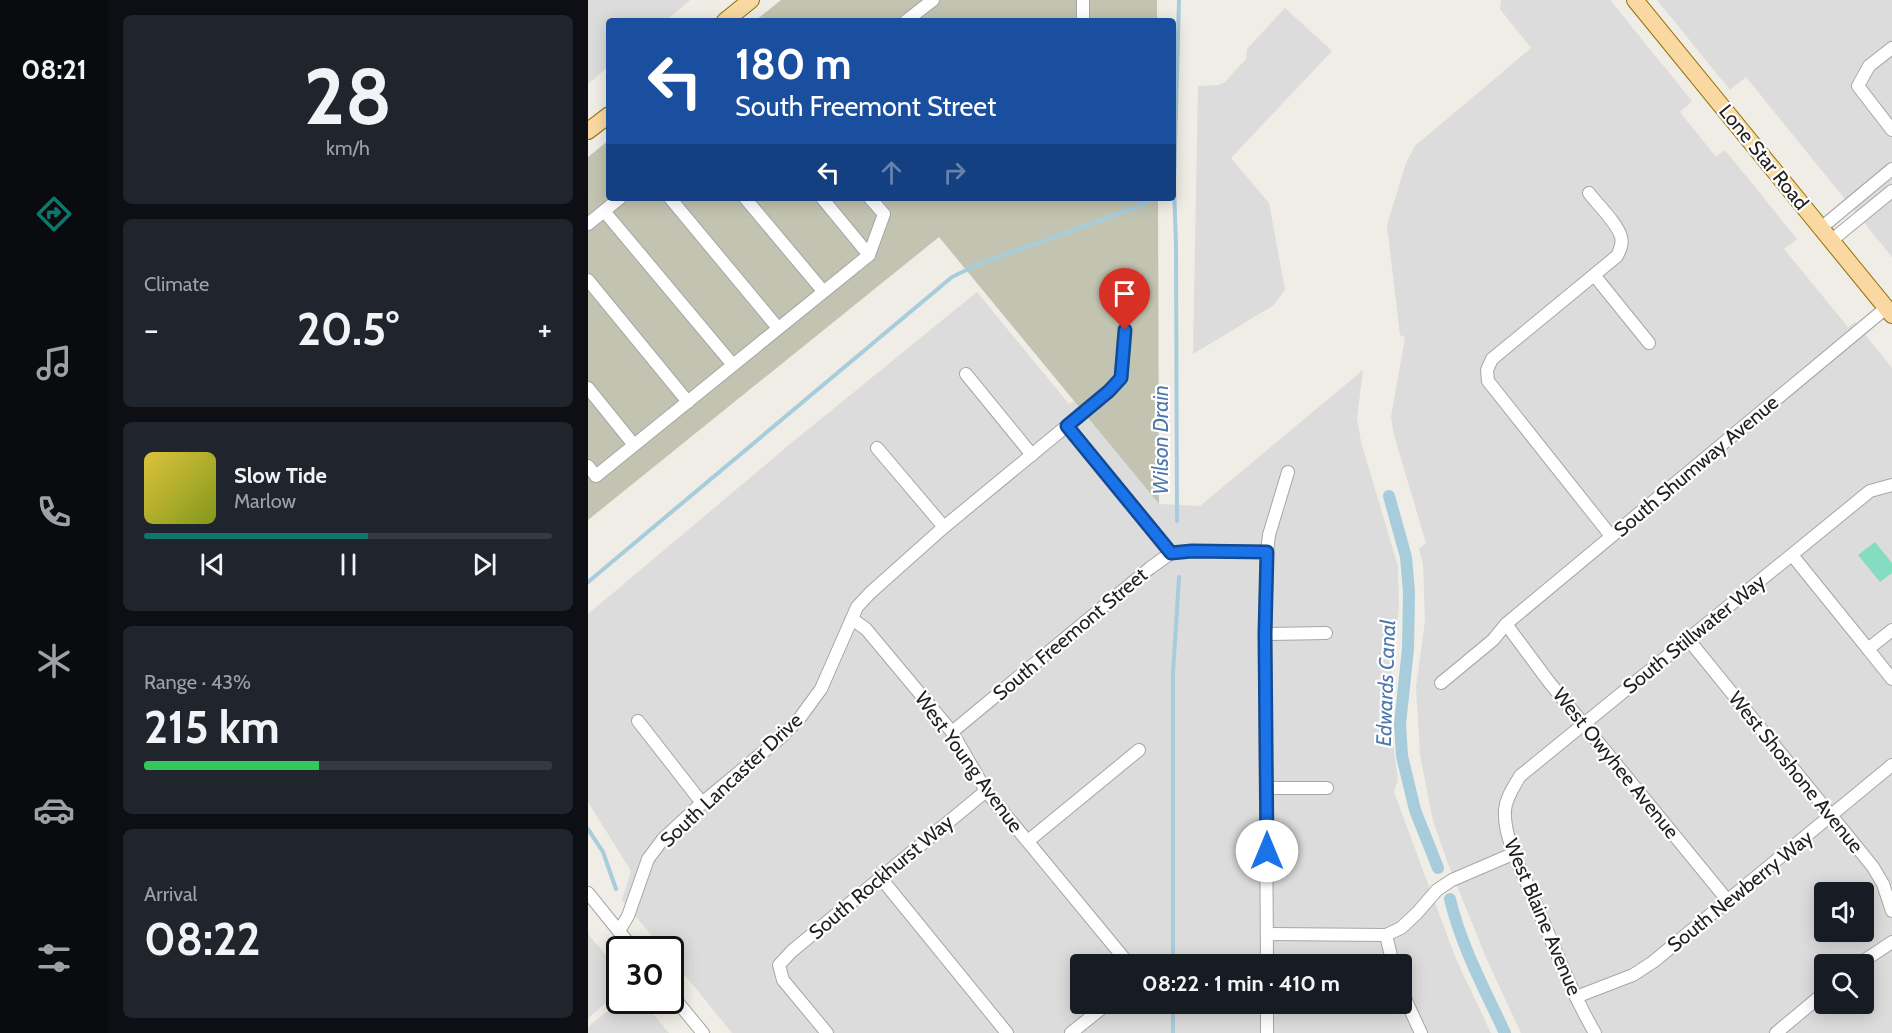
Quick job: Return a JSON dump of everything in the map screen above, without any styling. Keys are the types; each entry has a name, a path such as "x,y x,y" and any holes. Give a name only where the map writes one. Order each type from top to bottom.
{"main road":[{"path":"729,18 751,0"},
{"name":"Lone Star Road","path":"1635,0 1889,311"},
{"path":"588,131 606,117"}],"street":[{"path":"910,18 933,0"},
{"path":"1083,0 1083,18"},
{"path":"1892,48 1869,66 1858,86 1892,130"},
{"path":"1827,234 1892,169"},
{"path":"1827,234 1892,191"},
{"path":"1589,193 1622,238 1617,256 1492,359 1487,370 1488,381 1499,397 1611,536"},
{"path":"588,224 616,201"},
{"path":"672,201 778,328"},
{"path":"748,201 823,291"},
{"path":"824,201 869,255"},
{"path":"588,466 596,476 869,255 884,214 873,201"},
{"path":"604,211 733,365"},
{"path":"1594,275 1649,344"},
{"path":"588,280 688,402"},
{"name":"South Shumway Avenue","path":"1441,683 1493,640 1506,624 1611,536 1889,311"},
{"name":"South Lancaster Drive","path":"619,931 628,916 648,859 663,839 799,719 821,689 857,607 944,527 1109,391 1121,378 1125,330"},
{"path":"966,374 1032,455"},
{"path":"588,388 634,445"},
{"path":"1067,426 1171,553 1267,552"},
{"path":"877,448 944,527"},
{"path":"1267,954 1265,634 1267,552 1269,535 1288,472"},
{"name":"South Stillwater Way","path":"1508,798 1520,776 1870,490 1892,485"},
{"name":"South Freemont Street","path":"952,732 1171,553"},
{"path":"1792,555 1892,679"},
{"name":"West Young Avenue","path":"852,619 866,629 952,732 986,791 1121,954"},
{"name":"West Owyhee Avenue","path":"1506,624 1728,901"},
{"path":"1868,649 1892,630"},
{"path":"1265,634 1326,633"},
{"name":"West Shoshone Avenue","path":"1688,639 1873,867 1883,884 1892,911"},
{"path":"638,721 702,803"},
{"path":"1028,841 1139,750"},
{"name":"South Newberry Way","path":"1576,998 1633,975 1653,962 1892,765"},
{"path":"1267,788 1327,788"},
{"name":"South Rockhurst Way","path":"827,1033 783,980 779,965 792,951 880,877 986,791"},
{"name":"West Blaine Avenue","path":"1508,798 1505,809 1506,826 1515,853 1576,998 1595,1033"},
{"path":"1267,934 1386,934 1401,928 1437,890 1452,880 1515,853"},
{"path":"880,877 1007,1033"},
{"path":"588,893 623,936"},
{"path":"1386,934 1391,954"},
{"path":"1874,954 1892,942"},
{"path":"1776,1033 1814,1001"},
{"path":"684,1010 703,1033"},
{"path":"1071,1033 1095,1014"},
{"path":"1267,1014 1267,1033"},
{"path":"1412,1014 1421,1033"}],"shaded area":[{"path":"588,0 690,0 669,18 606,18 606,69 588,84"},
{"path":"781,0 1157,0 1157,18 759,18"},
{"path":"1501,0 1610,0 1692,101 1680,112 1716,157 1725,150 1797,239 1784,249 1848,327 1855,322 1892,368 1892,1033 1521,1033 1487,960 1447,861 1433,821 1420,755 1416,687 1425,621 1423,564 1419,549 1426,543 1394,435 1391,417 1405,337 1400,335 1387,225 1406,163 1415,146 1531,48 1500,9"},
{"path":"1657,0 1892,0 1892,257 1746,77 1730,90"},
{"path":"1285,8 1332,51 1231,158 1269,203 1285,290 1274,305 1193,354 1198,86 1219,85 1225,82 1246,59 1247,49"},
{"path":"606,142 606,201 1158,201 1159,504 939,237 588,520 588,157"},
{"path":"977,292 1069,404 1074,401 1159,504 1200,506 1363,370 1357,418 1361,442 1398,566 1399,607 1389,713 1398,780 1394,792 1456,959 1491,1033 732,1033 684,974 684,936 652,936 622,900 631,871 588,802 588,614 795,440"},
{"path":"588,934 606,955 606,1003 588,1018"},
{"path":"606,1012 653,1014 669,1033 588,1033 588,1027"}],"green space":[{"path":"1875,542 1892,563 1892,573 1880,582 1858,555"}],"waterway":[{"name":"Wilson Drain","path":"1176,111 1179,0"},
{"path":"588,582 952,277 979,264 1148,201"},
{"name":"Wilson Drain","path":"1175,201 1177,521"},
{"name":"Edwards Canal","path":"1389,496 1406,557 1409,592 1408,649 1400,724 1402,756 1415,810 1438,868"},
{"name":"Wilson Drain","path":"1173,954 1173,673 1179,577"},
{"path":"588,829 603,852 616,889"},
{"name":"Edwards Canal","path":"1450,899 1467,951 1505,1033"},
{"name":"Wilson Drain","path":"1173,1014 1173,1033"}],"route":[{"path":"1125,330 1121,378 1067,426 1171,553 1267,552 1265,634 1267,851"}]}
